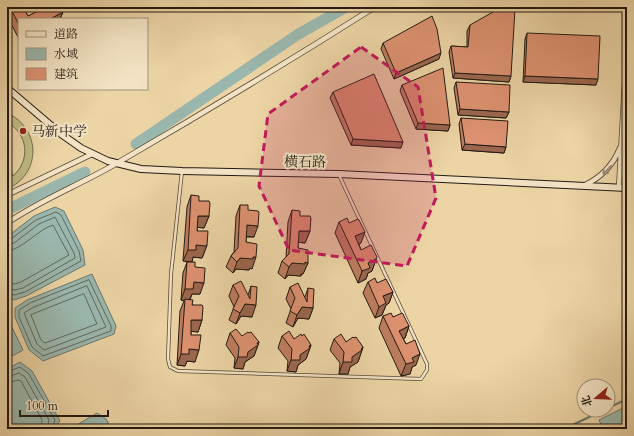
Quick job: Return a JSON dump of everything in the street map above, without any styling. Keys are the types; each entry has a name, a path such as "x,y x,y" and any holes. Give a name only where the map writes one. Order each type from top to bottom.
{"main road":[{"name":"横石路","path":"7,88 61,134 92,154 117,164 141,169 182,172 339,174 627,188"}],"street":[{"path":"7,223 117,164 294,58 375,7"},
{"path":"619,188 627,44"},
{"path":"622,145 627,162"},
{"path":"582,186 593,181 611,166 622,145"},
{"path":"7,195 92,154"}],"lane":[{"path":"182,172 171,274 168,359 170,367 178,371 421,379 428,370 427,364 339,174"}],"highlighted area":[{"path":"361,47 418,87 436,198 407,266 289,250 259,186 268,114"}],"shaded area":[{"path":"7,113 18,120 26,129 31,140 33,151 27,173 18,182 7,189 7,180 11,177 7,178 7,160 13,176 19,170 23,162 25,148 19,133 7,122"}],"water":[{"path":"55,207 64,211 83,250 85,265 26,296 14,300 7,297 7,237 34,216"},
{"path":"92,274 116,326 114,334 43,361 29,350 15,317 15,308 27,300"},
{"path":"7,317 23,350 7,359"},
{"path":"20,362 32,371 60,421 54,429 7,429 7,369"},
{"path":"627,406 627,429 603,429 599,420 603,418 616,418 616,412"},
{"path":"97,413 106,419 112,429 70,429"}],"building":[{"path":"10,7 23,7 28,16 46,7 60,7 63,12 52,18 18,18 18,23"},
{"path":"500,8 515,9 511,76 455,73 451,46 468,47 470,25"},
{"path":"432,16 437,29 441,53 396,73 383,43"},
{"path":"527,33 600,36 598,79 525,76"},
{"path":"443,68 450,125 418,123 402,85"},
{"path":"374,74 403,142 353,139 333,92"},
{"path":"456,82 510,85 509,112 460,109"},
{"path":"461,118 508,121 506,147 465,144"},
{"path":"191,195 199,196 199,201 209,201 210,203 209,216 198,216 197,231 208,231 207,245 196,245 196,250 188,250"},
{"path":"240,205 248,205 248,210 259,212 258,226 247,225 246,242 257,244 256,257 253,257 253,259 240,258 237,262 231,256 238,248"},
{"path":"292,210 300,211 300,216 310,216 311,218 310,231 299,231 298,248 308,250 308,263 292,263 289,267 282,261 289,254"},
{"path":"347,218 349,223 358,219 365,232 355,236 361,250 371,245 377,257 368,263 370,268 362,271 339,222"},
{"path":"187,262 195,262 195,267 205,268 204,283 194,282 193,289 185,289"},
{"path":"375,278 377,283 386,279 393,292 383,296 386,303 379,307 368,282"},
{"path":"241,281 250,299 251,286 257,287 256,305 245,304 240,313 233,309 239,296 233,285"},
{"path":"298,283 307,302 308,288 314,289 313,308 302,307 297,315 290,311 295,298 290,287"},
{"path":"185,299 193,300 192,305 202,305 203,307 202,320 191,320 191,335 201,335 199,350 189,349 189,354 181,354"},
{"path":"391,313 393,317 402,313 409,326 399,331 406,344 415,340 420,354 412,358 414,362 406,364 383,316"},
{"path":"236,329 242,336 248,332 251,332 259,342 257,343 258,345 248,352 247,357 238,357 239,347 230,333"},
{"path":"289,331 294,339 301,334 302,336 304,334 311,345 309,346 310,348 300,355 300,360 291,360 292,349 282,336"},
{"path":"341,334 346,342 353,337 356,337 363,347 361,349 362,350 352,357 352,362 343,362 344,352 334,339"}],"waterway":[{"path":"136,144 297,35 346,7"},
{"path":"7,210 85,172"},
{"path":"616,404 627,399"},
{"path":"564,429 587,418"}],"place":[{"name":"马新中学","path":"23,131"}]}
